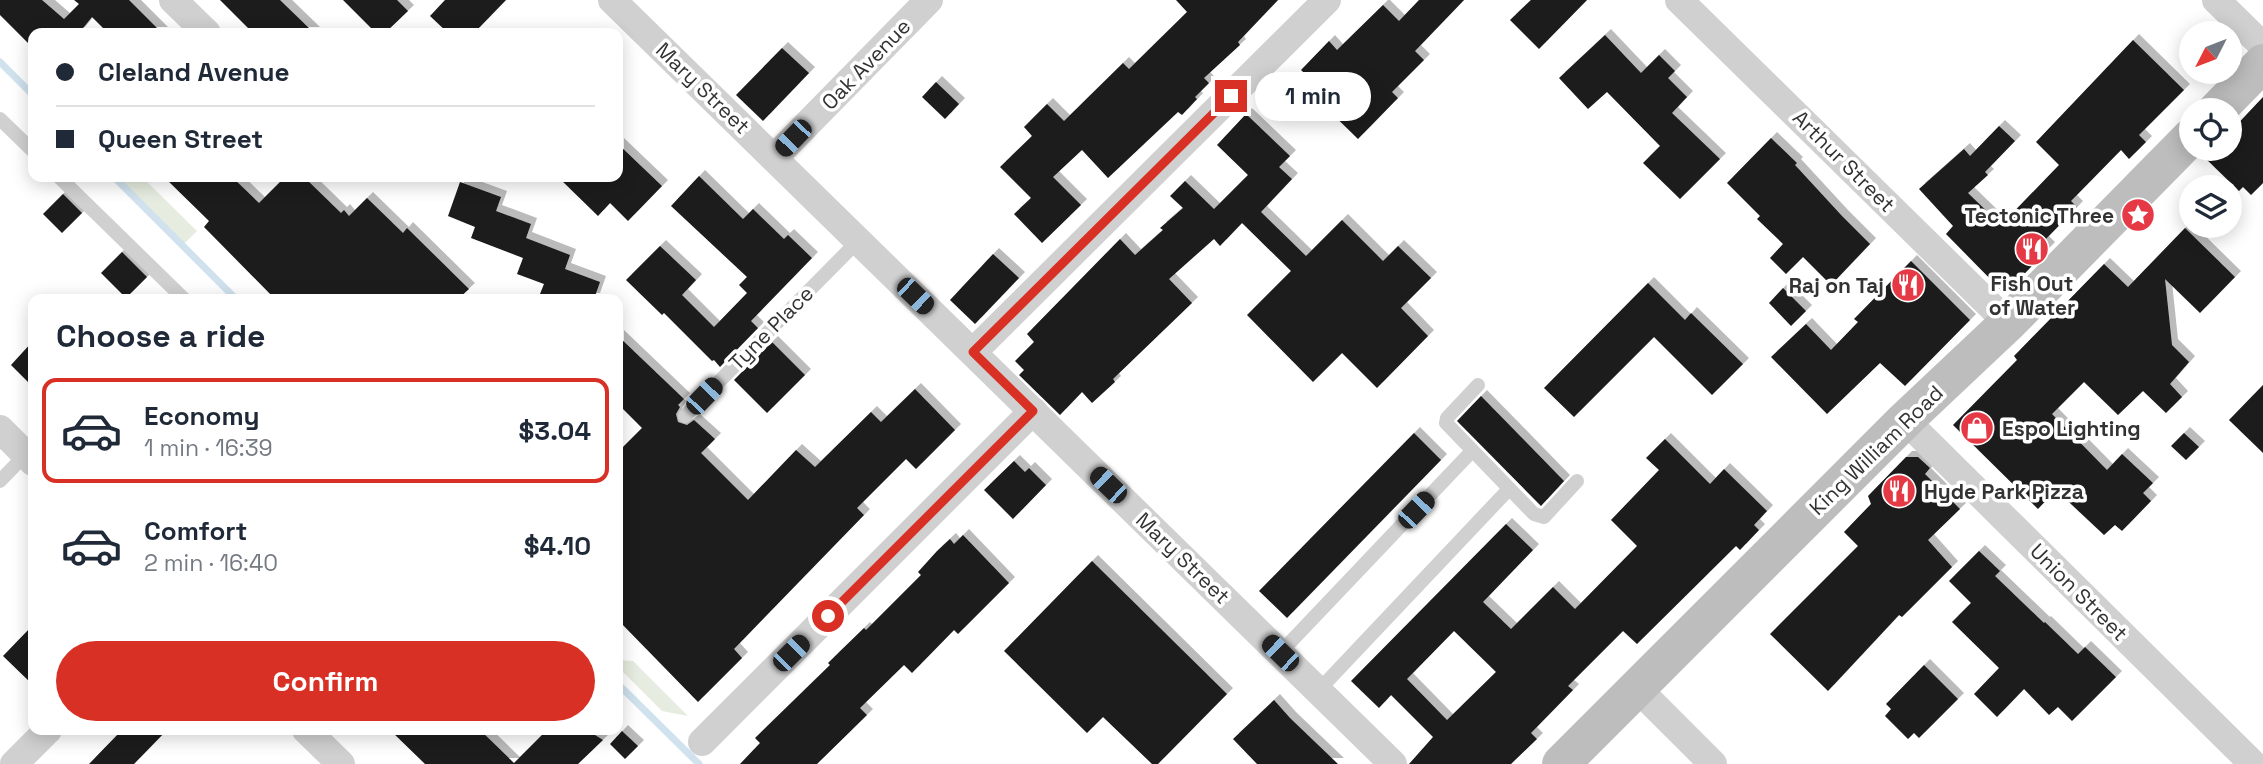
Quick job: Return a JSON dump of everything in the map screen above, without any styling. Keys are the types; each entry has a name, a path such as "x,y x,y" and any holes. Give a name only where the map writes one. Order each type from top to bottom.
{"main road":[{"path":"2229,98 2263,63"},
{"name":"King William Road","path":"1561,764 1905,420 2008,323 2179,149"}],"street":[{"path":"173,0 202,28"},
{"name":"Mary Street","path":"612,0 1393,764"},
{"name":"Oak Avenue","path":"774,158 929,0"},
{"path":"973,352 1328,0"},
{"name":"Arthur Street","path":"1679,0 2008,323"},
{"path":"2216,0 2263,46"},
{"path":"702,742 1033,411"},
{"name":"Union Street","path":"1905,420 2253,764"},
{"path":"0,429 28,457"},
{"path":"1637,688 1713,764"},
{"path":"14,764 43,735"},
{"path":"311,735 341,764"}],"lane":[{"path":"0,118 28,146"},
{"path":"64,182 179,294"},
{"name":"Tyne Place","path":"685,416 858,241"},
{"path":"1478,385 1447,418 1446,423 1534,514 1544,517 1577,481"},
{"path":"1280,653 1472,451"},
{"path":"0,481 28,459"},
{"path":"1318,691 1509,489"}],"shaded area":[{"path":"121,182 147,182 197,231 184,244"},
{"path":"623,660 633,661 688,716 662,711 623,672"}],"building":[{"path":"0,0 42,0 64,19 79,4 74,0 129,0 157,28 103,28 92,17 83,28 28,28 28,43 0,15"},
{"path":"220,0 280,0 309,28 248,28"},
{"path":"343,0 397,0 408,11 390,28 371,28"},
{"path":"445,0 506,0 479,28 443,28 430,16"},
{"path":"1176,0 1278,0 1238,42 1240,45 1204,78 1209,83 1182,115 1178,112 1108,178 1082,150 1053,177 1081,205 1042,243 1014,214 1031,198 1000,167 1032,136 1024,127 1047,104 1064,121 1123,63 1129,69 1187,12"},
{"path":"1419,0 1464,0 1415,51 1424,60 1392,92 1398,98 1358,139 1313,95 1320,88 1301,70 1329,41 1337,50 1383,5 1399,21"},
{"path":"1531,0 1587,0 1539,49 1510,20"},
{"path":"1605,35 1641,73 1659,55 1675,71 1668,78 1687,97 1672,113 1720,159 1680,199 1643,163 1660,146 1607,92 1588,109 1559,78"},
{"path":"2133,40 2184,90 2139,135 2146,142 2129,159 2121,150 2071,201 2077,207 2043,242 2049,248 2005,294 1946,234 1953,226 1919,189 1964,149 1970,156 1999,126 2015,141 1985,172 1988,175 1968,193 2001,225 2059,165 2036,142"},
{"path":"782,48 809,73 763,121 736,95"},
{"path":"936,82 959,104 945,119 922,97"},
{"path":"2263,97 2263,183 2251,195 2242,188 2242,175 2223,175 2208,161 2242,161 2242,119"},
{"path":"1246,114 1290,156 1279,167 1292,179 1261,212 1306,256 1342,220 1383,261 1398,246 1431,278 1401,308 1428,336 1377,388 1342,353 1313,382 1247,315 1291,271 1242,223 1220,246 1214,239 1169,279 1192,303 1113,379 1115,382 1092,403 1082,392 1060,415 1019,375 1024,370 1015,361 1034,342 1027,334 1120,239 1135,255 1163,230 1160,228 1183,208 1170,196 1185,181 1214,209 1248,175 1217,145"},
{"path":"1771,138 1870,244 1831,285 1803,257 1786,274 1770,258 1783,244 1757,219 1760,216 1727,183"},
{"path":"623,149 662,186 628,221 610,203 598,216 563,182 623,182"},
{"path":"699,176 743,219 753,209 784,239 788,235 812,258 751,321 758,328 720,367 626,280 660,246 696,280 682,295 714,327 747,293 739,285 747,277 671,206"},
{"path":"169,182 237,182 259,203 280,182 309,182 341,213 344,210 349,216 367,198 403,233 407,228 469,289 464,294 270,294 204,227 209,221"},
{"path":"460,182 501,197 496,211 531,224 526,238 570,255 565,269 600,282 596,294 540,294 544,284 517,274 523,258 471,238 475,227 448,216"},
{"path":"63,194 82,213 62,233 43,214"},
{"path":"2179,234 2179,238 2195,238 2235,277 2200,313 2165,279 2172,345 2189,362 2170,384 2182,397 2166,413 2143,391 2118,415 2084,382 2052,414 2107,470 2122,454 2153,483 2143,493 2151,501 2122,531 2115,525 2104,535 2056,490 2038,509 1953,425 2017,360 2014,356 2104,264 2128,287"},
{"path":"122,252 147,277 130,294 122,294 101,273"},
{"path":"993,254 1019,278 975,324 950,300"},
{"path":"1911,261 1970,320 1905,386 1880,363 1827,414 1771,357 1806,324 1831,350 1858,322 1854,319"},
{"path":"1648,283 1685,320 1691,313 1743,364 1712,395 1654,337 1574,417 1544,388"},
{"path":"1783,288 1806,311 1791,326 1769,303"},
{"path":"623,341 684,399 678,405 678,422 687,425 694,420 715,439 701,453 748,500 796,450 815,467 871,412 881,422 915,389 955,430 916,469 906,459 857,508 864,515 734,649 742,658 698,702 623,625 623,447 642,428 623,409"},
{"path":"772,342 805,375 767,413 734,380"},
{"path":"28,346 28,382 11,365"},
{"path":"2263,385 2263,453 2229,420"},
{"path":"1481,396 1564,481 1541,506 1457,421"},
{"path":"1414,433 1441,460 1287,618 1259,591"},
{"path":"2184,433 2199,447 2186,460 2171,446"},
{"path":"1665,439 1710,484 1724,469 1767,511 1754,525 1759,530 1740,550 1736,546 1637,644 1623,631 1568,686 1573,690 1531,733 1537,739 1511,764 1409,764 1433,737 1391,695 1379,708 1351,681 1506,524 1533,550 1483,602 1511,629 1553,587 1575,609 1637,546 1611,520 1659,470 1646,458","holes":["1454,631 1496,672 1447,720 1407,679"]},
{"path":"1906,457 1918,457 1930,468 1925,474 1960,509 1928,540 1952,567 1902,617 1899,615 1828,691 1770,634 1858,546 1844,532 1871,504 1868,496"},
{"path":"1014,461 1025,472 1029,468 1046,485 1013,519 984,490"},
{"path":"963,535 1009,583 958,634 954,630 912,673 904,665 860,708 867,715 817,764 740,764 760,743 755,738 830,665 828,663 864,628 866,630 921,575 918,572 937,551 950,539 954,544"},
{"path":"1979,551 2000,571 1995,576 2044,623 2078,654 2085,647 2116,677 2072,721 2058,707 2049,715 2024,689 1997,717 1974,694 1999,668 1952,622 1971,603 1949,581"},
{"path":"1092,561 1227,694 1158,764 1152,764 1103,717 1087,733 1004,651"},
{"path":"28,630 28,680 3,656"},
{"path":"1924,665 1958,699 1919,738 1914,733 1908,739 1885,716 1891,709 1886,704"},
{"path":"1274,700 1338,764 1257,764 1233,739"},
{"path":"623,732 638,746 625,759 610,744 618,735 623,735"},
{"path":"117,735 162,735 134,764 89,764"},
{"path":"395,735 485,735 514,763 542,735 595,735 603,740 578,764 425,764"}],"waterway":[{"path":"0,62 28,90"},
{"path":"119,182 231,294"},
{"path":"623,689 699,764"}],"place":[{"name":"Tectonic Three","path":"2138,215"},
{"name":"Fish Out of Water","path":"2032,249"},
{"name":"Raj on Taj","path":"1908,285"},
{"name":"Espo Lighting","path":"1977,428"},
{"name":"Hyde Park Pizza","path":"1899,491"}],"route":[{"path":"828,616 1033,411 973,352 1231,96"}]}
